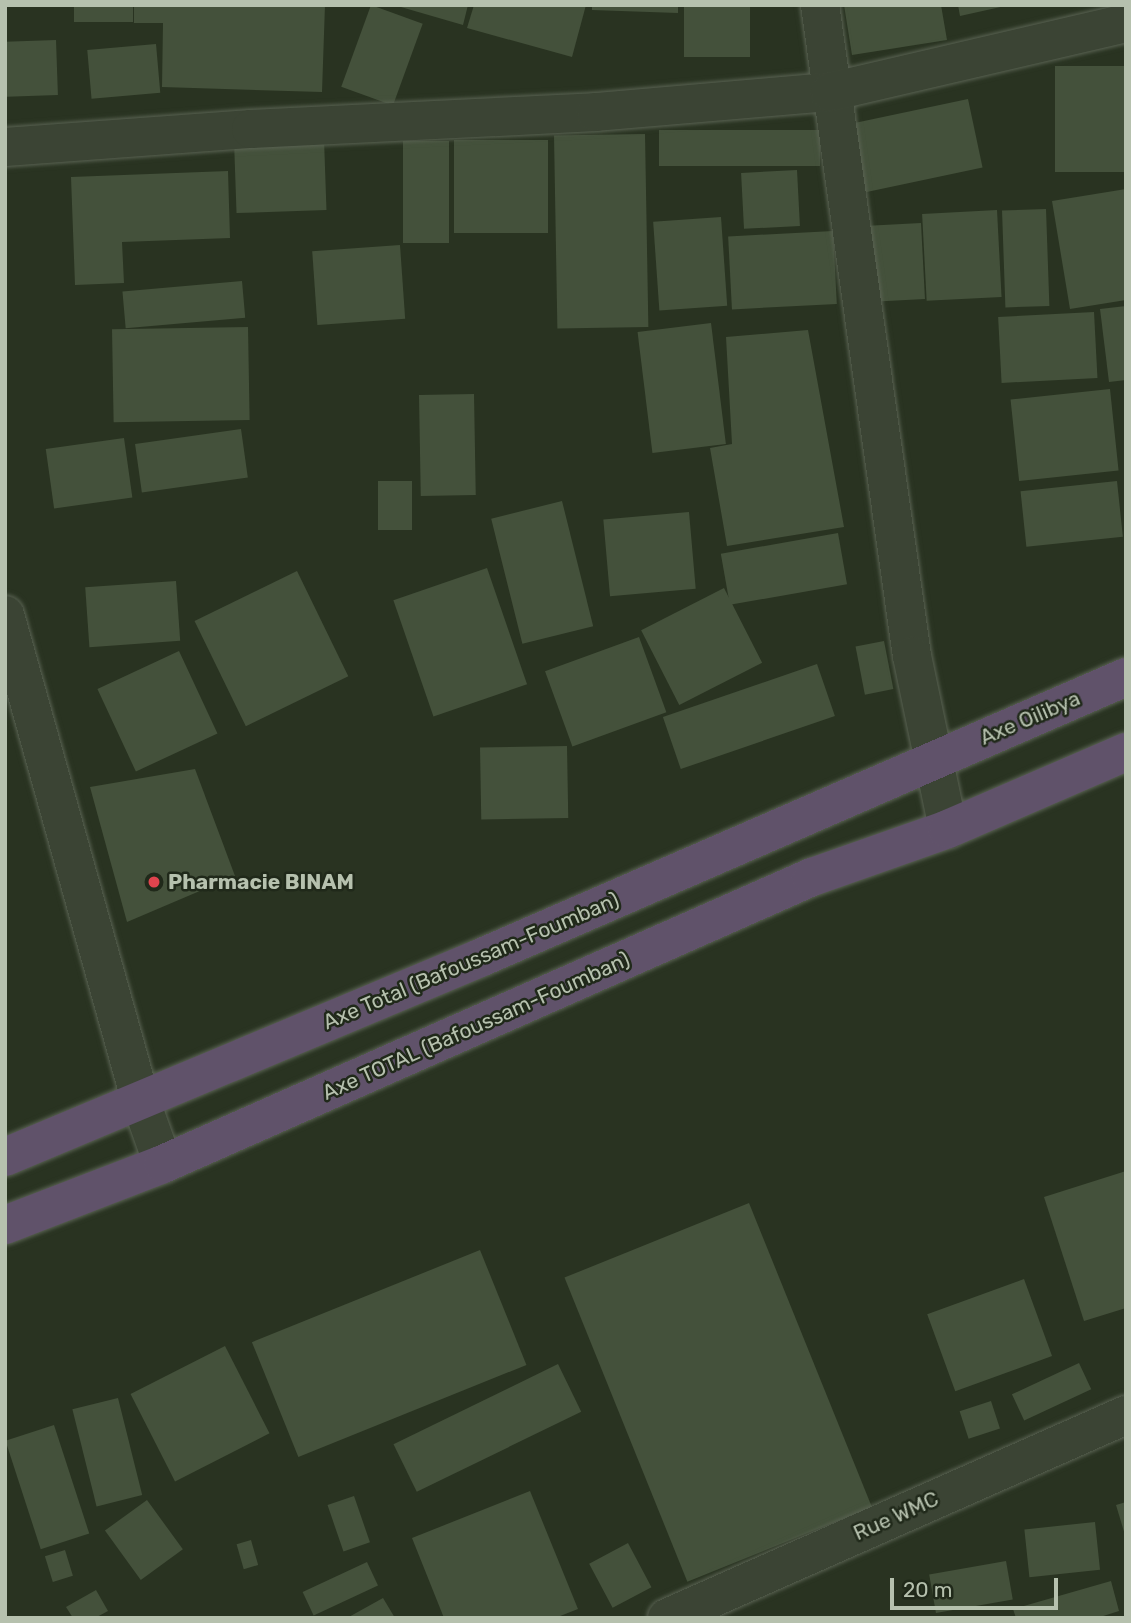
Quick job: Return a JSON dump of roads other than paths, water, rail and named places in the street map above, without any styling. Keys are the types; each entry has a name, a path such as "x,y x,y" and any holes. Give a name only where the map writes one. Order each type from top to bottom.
{"highway":[{"name":"Axe Oilibya","path":"934,760 1126,677"},
{"path":"947,829 1126,752"},
{"name":"Axe Total (Bafoussam-Foumban)","path":"5,1157 141,1102 934,760"},
{"name":"Axe TOTAL (Bafoussam-Foumban)","path":"5,1225 163,1164 812,877 947,829"}],"street":[{"path":"820,5 830,92 912,656 947,829"},
{"path":"5,148 251,129 596,112 830,92 1126,23"},
{"path":"5,615 141,1102 163,1164"},
{"name":"Rue WMC","path":"667,1618 1126,1415"}],"place":[{"name":"Pharmacie BINAM","path":"154,882"}]}
